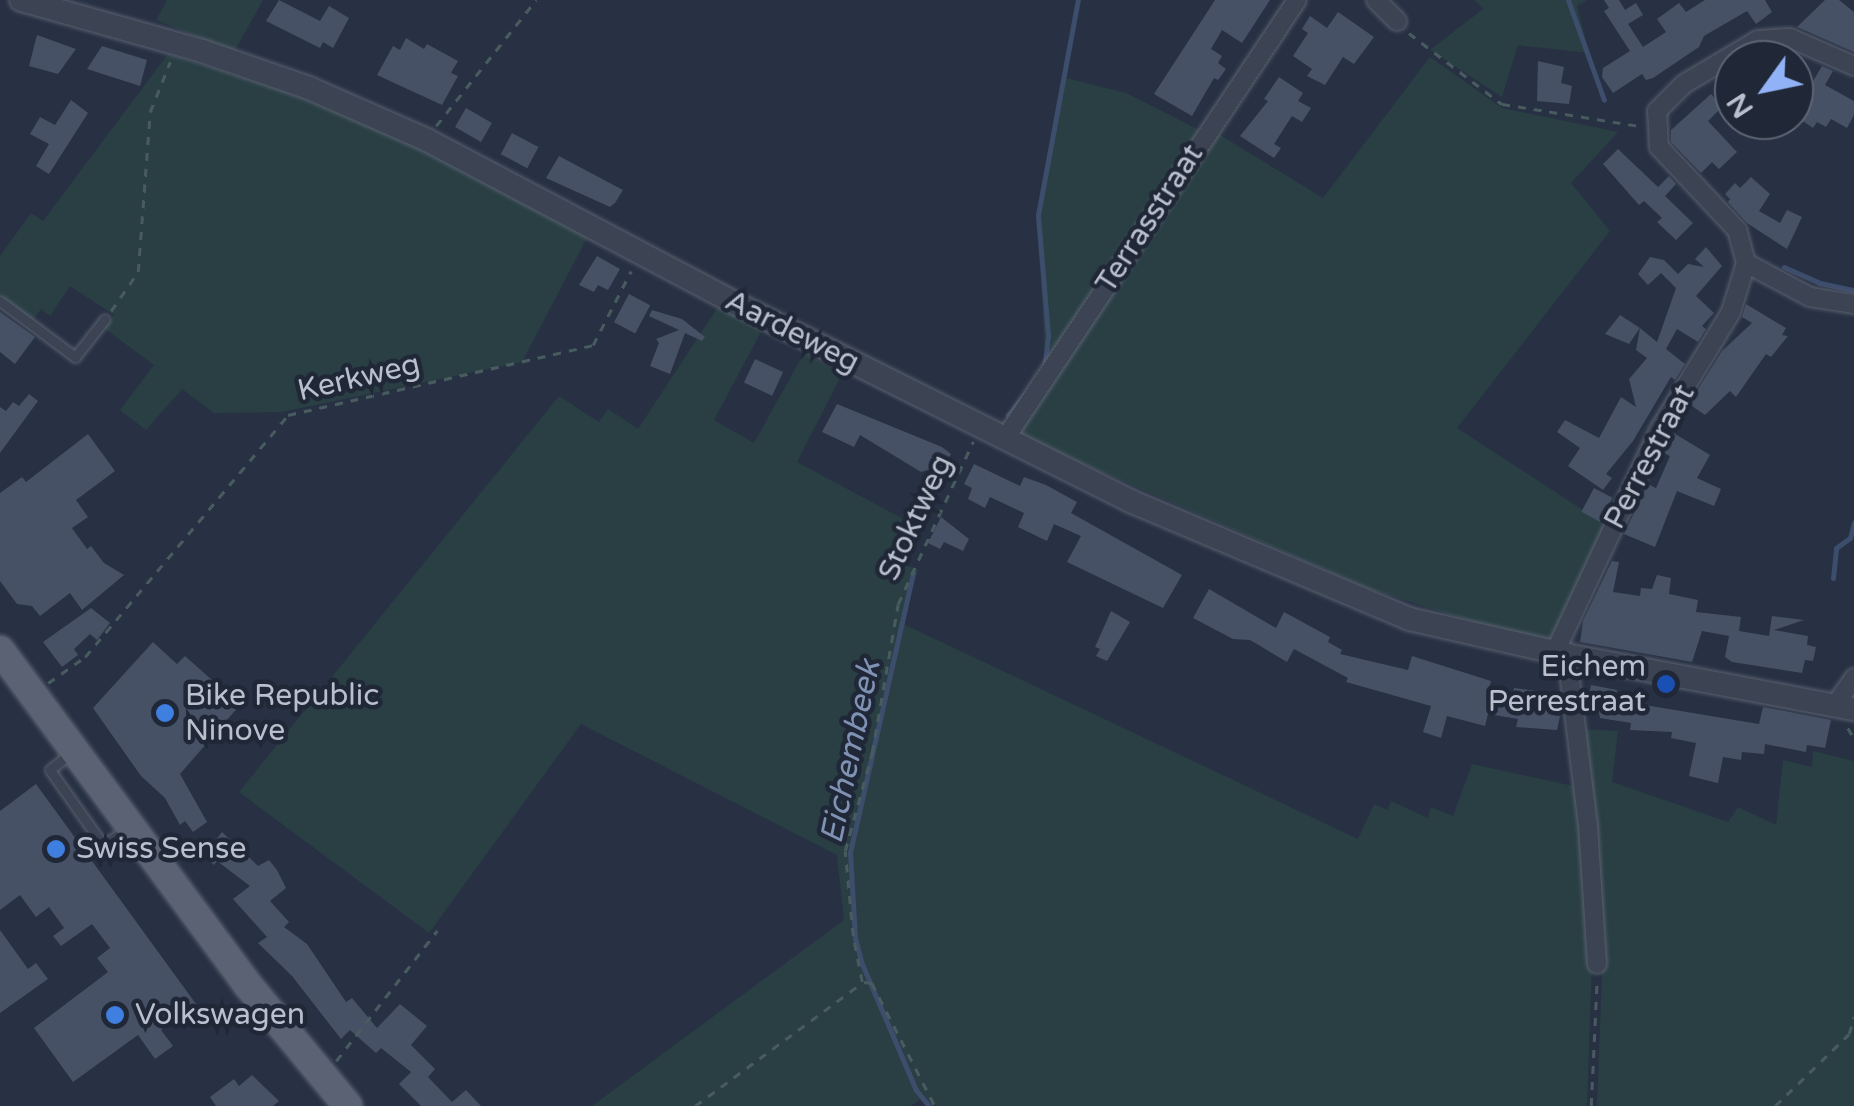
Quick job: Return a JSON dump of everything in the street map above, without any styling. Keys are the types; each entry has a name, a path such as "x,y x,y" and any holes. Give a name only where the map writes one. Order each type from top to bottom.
{"main road":[{"path":"0,650 247,984 348,1106"},
{"path":"0,663 248,1002 336,1106"}],"street":[{"name":"Aardeweg","path":"21,0 180,43 309,88 427,140 1130,502 1409,619 1561,654 1845,707"},
{"name":"Terrasstraat","path":"1005,439 1297,0"},
{"path":"1376,0 1397,22"},
{"path":"1854,66 1790,38 1758,40 1668,96 1658,111 1655,128 1659,147 1737,230 1746,263 1810,297 1854,304"},
{"name":"Perrestraat","path":"1561,654 1659,430 1730,312 1746,263"},
{"path":"1561,654 1588,825 1598,964"},
{"path":"1845,707 1854,678"}],"lane":[{"path":"0,301 75,357 105,319"}],"path":[{"path":"427,140 536,0"},
{"path":"1397,22 1428,52 1502,104 1655,128"},
{"path":"105,319 138,272 150,112 180,43"},
{"name":"Kerkweg","path":"32,695 85,657 288,414 593,345 641,252"},
{"name":"Stoktweg","path":"862,982 853,936 845,851 872,754 898,604 980,426"},
{"path":"323,1078 437,931"},
{"path":"1591,1106 1598,964"},
{"path":"696,1106 862,982 872,983 935,1106"},
{"path":"1775,1106 1849,1034 1854,1017"}],"green space":[{"path":"167,0 263,0 234,52 156,20"},
{"path":"1475,0 1587,0 1577,6 1589,53 1518,45 1502,97 1430,50 1483,9"},
{"path":"168,54 285,91 427,150 588,236 522,362 282,412 214,413 182,389 146,430 120,410 154,365 104,328 114,315 70,286 50,316 41,309 32,321 0,296 0,256 31,213 43,221"},
{"path":"1430,57 1502,108 1618,132 1571,183 1610,231 1457,428 1606,525 1556,633 1548,639 1533,641 1367,588 1020,436 1019,429 1215,132 1323,198"},
{"path":"1062,77 1126,93 1203,132 1045,363 1038,215"},
{"path":"718,307 762,330 714,420 754,443 804,353 842,374 797,462 920,528 906,565 918,570 901,623 1358,839 1374,804 1388,810 1391,801 1428,818 1431,807 1453,816 1472,764 1578,787 1592,962 1587,1106 931,1106 924,1097 911,1106 592,1106 844,920 837,855 581,724 429,933 239,792 559,396 599,422 608,409 638,429"},
{"path":"1580,729 1618,731 1612,782 1728,822 1738,807 1776,825 1783,760 1812,767 1813,751 1854,761 1854,1106 1597,1106 1602,976"}],"building":[{"path":"279,0 320,21 329,6 349,18 333,48 323,42 320,48 266,21"},
{"path":"1215,0 1270,0 1242,43 1222,30 1211,49 1222,56 1218,63 1226,69 1218,80 1214,78 1192,116 1154,94"},
{"path":"1604,0 1619,0 1625,10 1636,3 1643,15 1628,24 1643,47 1666,32 1657,19 1679,3 1686,12 1705,0 1765,0 1772,12 1756,24 1747,11 1704,36 1699,47 1653,78 1646,80 1642,74 1613,93 1602,77 1603,68 1630,51 1604,11 1609,8"},
{"path":"1825,0 1839,0 1854,12 1854,52 1797,27"},
{"path":"1338,12 1374,37 1354,64 1343,57 1325,85 1307,76 1312,69 1293,56 1308,33 1302,29 1310,16 1327,28"},
{"path":"37,35 76,49 58,74 29,66"},
{"path":"406,38 424,49 427,44 458,61 451,73 458,76 442,105 377,75 393,46 400,50"},
{"path":"102,46 147,60 140,86 87,69"},
{"path":"1538,61 1564,67 1561,83 1572,86 1569,104 1537,101"},
{"path":"1822,66 1833,71 1825,85 1854,101 1854,115 1847,128 1831,119 1826,127 1817,122 1814,126 1814,80"},
{"path":"1279,77 1303,93 1298,101 1311,108 1302,122 1292,116 1274,144 1281,148 1274,158 1240,136 1268,101 1264,99"},
{"path":"1711,94 1714,115 1708,121 1714,127 1714,140 1726,140 1737,152 1719,169 1712,162 1701,173 1671,142 1671,130"},
{"path":"71,100 88,113 49,174 36,166 49,144 30,134 40,117 55,125"},
{"path":"466,108 492,123 481,142 455,127"},
{"path":"512,133 538,147 527,168 501,154"},
{"path":"1618,149 1658,187 1669,176 1676,184 1665,196 1693,223 1676,240 1657,222 1662,218 1644,201 1639,205 1603,164"},
{"path":"559,156 623,190 615,203 610,207 546,178"},
{"path":"1751,177 1770,194 1759,211 1780,223 1787,210 1802,217 1787,249 1747,223 1728,202 1725,194 1735,183 1740,188"},
{"path":"1706,247 1722,266 1696,296 1714,313 1702,326 1706,329 1698,342 1677,329 1666,349 1685,364 1675,380 1671,377 1633,441 1606,474 1612,478 1603,490 1568,466 1580,448 1557,432 1565,420 1599,438 1621,397 1636,407 1629,379 1647,358 1636,350 1640,328 1657,342 1676,288 1661,273 1648,285 1638,274 1650,257 1664,260 1678,274 1688,264 1704,267 1695,259"},
{"path":"597,256 620,269 608,290 598,285 594,292 579,285"},
{"path":"629,294 650,305 635,334 614,322"},
{"path":"1746,304 1786,328 1782,335 1788,336 1771,357 1766,354 1736,397 1730,391 1705,415 1689,404 1722,351 1752,323 1742,317"},
{"path":"652,310 682,319 705,337 702,341 685,333 670,374 650,366 659,343 656,339 679,330 649,316"},
{"path":"0,312 35,337 15,364 0,352"},
{"path":"1620,315 1640,328 1629,344 1605,334"},
{"path":"755,359 783,372 772,396 744,383"},
{"path":"29,394 38,401 0,453 0,407 6,411 13,402 19,406"},
{"path":"837,404 942,447 951,454 941,474 931,469 921,472 860,435 854,447 822,432"},
{"path":"1672,432 1710,455 1697,478 1721,489 1714,506 1677,491 1655,547 1624,534 1648,484 1656,488 1670,456 1662,452"},
{"path":"88,434 115,471 76,500 88,517 72,528 87,549 91,546 104,563 124,575 82,610 70,593 40,616 32,606 17,604 0,581 0,493 22,477 26,482"},
{"path":"974,464 1020,486 1024,477 1046,485 1077,502 1071,513 1182,575 1163,608 1067,562 1081,536 1054,524 1047,541 1018,527 1024,513 990,497 985,508 968,499 972,488 964,484"},
{"path":"1594,488 1613,498 1600,522 1581,512"},
{"path":"941,517 969,539 963,551 944,542 940,549 928,543"},
{"path":"1612,561 1619,562 1613,592 1640,596 1641,588 1652,589 1657,575 1671,578 1669,594 1698,600 1696,612 1741,617 1739,631 1769,636 1772,616 1804,620 1774,630 1808,636 1807,645 1816,647 1813,661 1805,660 1802,673 1732,662 1725,657 1729,636 1702,631 1692,662 1580,642 1583,621"},
{"path":"1209,589 1276,628 1284,612 1330,637 1328,642 1342,650 1340,654 1408,670 1412,656 1491,681 1487,695 1512,698 1514,688 1552,693 1548,714 1560,716 1557,730 1516,727 1518,719 1488,714 1485,726 1447,716 1441,738 1423,732 1431,706 1346,682 1348,678 1294,649 1287,662 1250,640 1233,639 1193,618"},
{"path":"91,608 110,623 97,640 90,634 74,649 78,655 62,667 43,642"},
{"path":"1111,611 1130,622 1107,661 1096,656 1100,649 1095,647"},
{"name":"Bike Republic Ninove","path":"153,642 177,664 185,656 240,705 180,774 207,822 193,832 185,821 180,825 165,798 141,776 93,708"},
{"path":"1591,685 1617,690 1615,700 1759,724 1763,707 1831,720 1825,748 1807,745 1806,752 1765,744 1764,754 1742,752 1741,760 1723,757 1718,783 1689,776 1696,743 1671,738 1672,732 1630,730 1631,723 1600,718 1598,707 1587,704"},
{"path":"36,784 196,1004 161,1030 173,1046 155,1059 138,1035 73,1082 34,1028 108,972 97,958 110,948 92,924 61,946 53,936 64,928 49,907 36,917 20,895 0,910 0,811"},
{"path":"222,832 258,866 269,860 277,870 286,888 270,901 289,922 284,927 307,944 346,1002 352,998 377,1028 400,1004 427,1026 411,1045 435,1069 428,1077 452,1102 466,1090 481,1106 421,1106 399,1084 411,1072 381,1048 376,1053 350,1030 341,1039 292,976 258,943 267,937 233,899 250,886 217,861 214,865 203,856"},
{"path":"0,930 28,969 36,963 48,979 0,1013"},
{"path":"252,1075 279,1101 273,1106 216,1106 210,1097 234,1079 239,1086"}],"waterway":[{"name":"Eichembeek","path":"1044,369 1048,335 1038,215 1078,0"},
{"path":"1568,0 1604,100"},
{"path":"1784,267 1820,283 1854,290"},
{"name":"Eichembeek","path":"1008,415 1025,394"},
{"path":"1833,578 1836,548 1850,538 1854,523"},
{"name":"Eichembeek","path":"913,573 850,853 855,938 862,964 916,1090 929,1106"}],"place":[{"name":"Eichem Perrestraat","path":"1666,684"},
{"name":"Bike Republic Ninove","path":"165,713"},
{"name":"Swiss Sense","path":"56,849"},
{"name":"Volkswagen","path":"115,1015"}]}
